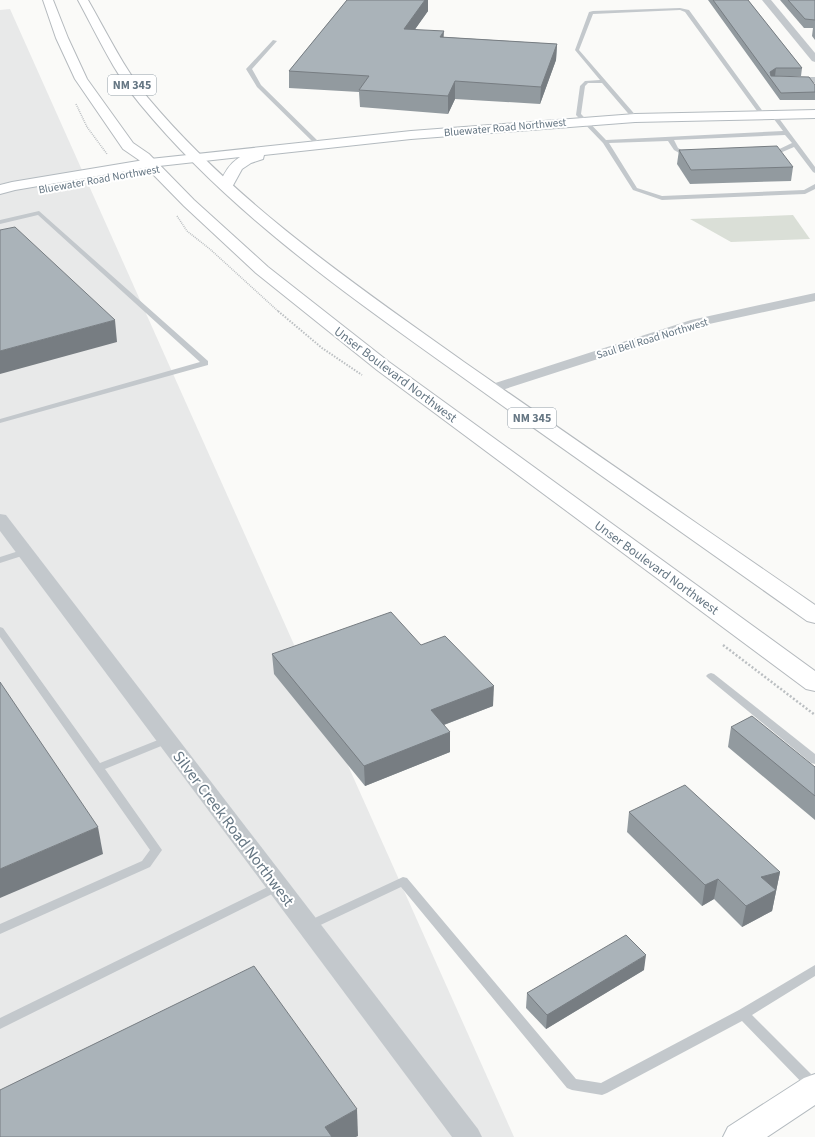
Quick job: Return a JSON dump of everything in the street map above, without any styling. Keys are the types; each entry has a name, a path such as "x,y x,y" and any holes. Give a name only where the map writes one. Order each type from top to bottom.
{"main road":[{"name":"Unser Boulevard Northwest","path":"48,0 62,38 81,79 128,146 153,166 189,203 262,270 383,366 815,683"},
{"name":"NM 345","path":"83,0 127,78 165,125 196,159 226,186 318,263 491,389 815,616"},
{"name":"Bluewater Road Northwest","path":"0,195 196,159 318,144 634,118 815,114"},
{"path":"103,170 118,160 124,154 128,146"},
{"path":"226,186 230,174 235,167 246,159 284,148"},
{"name":"Bluewater Road Northwest","path":"0,190 12,186 103,170 153,166"},
{"path":"740,1137 815,1087"}],"street":[{"path":"766,0 815,59"},
{"path":"793,32 806,32"},
{"path":"775,80 815,80"},
{"name":"Saul Bell Road Northwest","path":"491,389 696,323 815,297"},
{"name":"Silver Creek Road Northwest","path":"0,519 468,1137"}],"lane":[{"path":"634,118 577,50 590,13 597,11 685,10 767,114 786,133 815,171"},
{"path":"275,41 249,69 259,86 318,144"},
{"path":"604,81 587,82 583,86 578,114 605,142 635,189 662,198 805,192 815,186"},
{"path":"605,142 786,133"},
{"path":"670,139 676,149 687,156 693,157"},
{"path":"761,156 768,156 794,144"},
{"path":"0,222 39,213 205,362 0,421"},
{"path":"0,560 25,552"},
{"path":"0,630 156,850 146,864 0,929"},
{"path":"711,676 815,760"},
{"path":"98,768 167,740"},
{"path":"308,926 403,881 572,1084 602,1089 743,1014 815,970"},
{"path":"0,1024 278,886"},
{"path":"743,1014 815,1087"}],"shaded area":[{"path":"10,9 514,1137 0,1137 0,10"},
{"path":"793,215 810,239 731,242 690,219"}],"building":[{"path":"347,0 425,0 404,29 444,31 440,37 557,44 541,87 455,81 448,96 359,90 369,76 289,71"},
{"path":"713,0 748,0 802,68 776,68 770,72 771,76 809,77 815,85 815,92 781,93"},
{"path":"788,0 815,0 815,20 805,19"},
{"path":"777,146 793,167 691,170 679,150"},
{"path":"15,227 115,320 0,351 0,230"},
{"path":"391,612 421,645 445,636 494,686 431,710 450,732 364,766 272,654"},
{"path":"0,682 98,827 0,869"},
{"path":"752,716 815,767 815,796 731,727"},
{"path":"685,785 780,872 761,877 776,890 746,906 718,879 705,885 629,812"},
{"path":"626,935 646,955 547,1015 527,993"},
{"path":"254,966 357,1109 325,1127 332,1137 0,1137 0,1090"}]}
